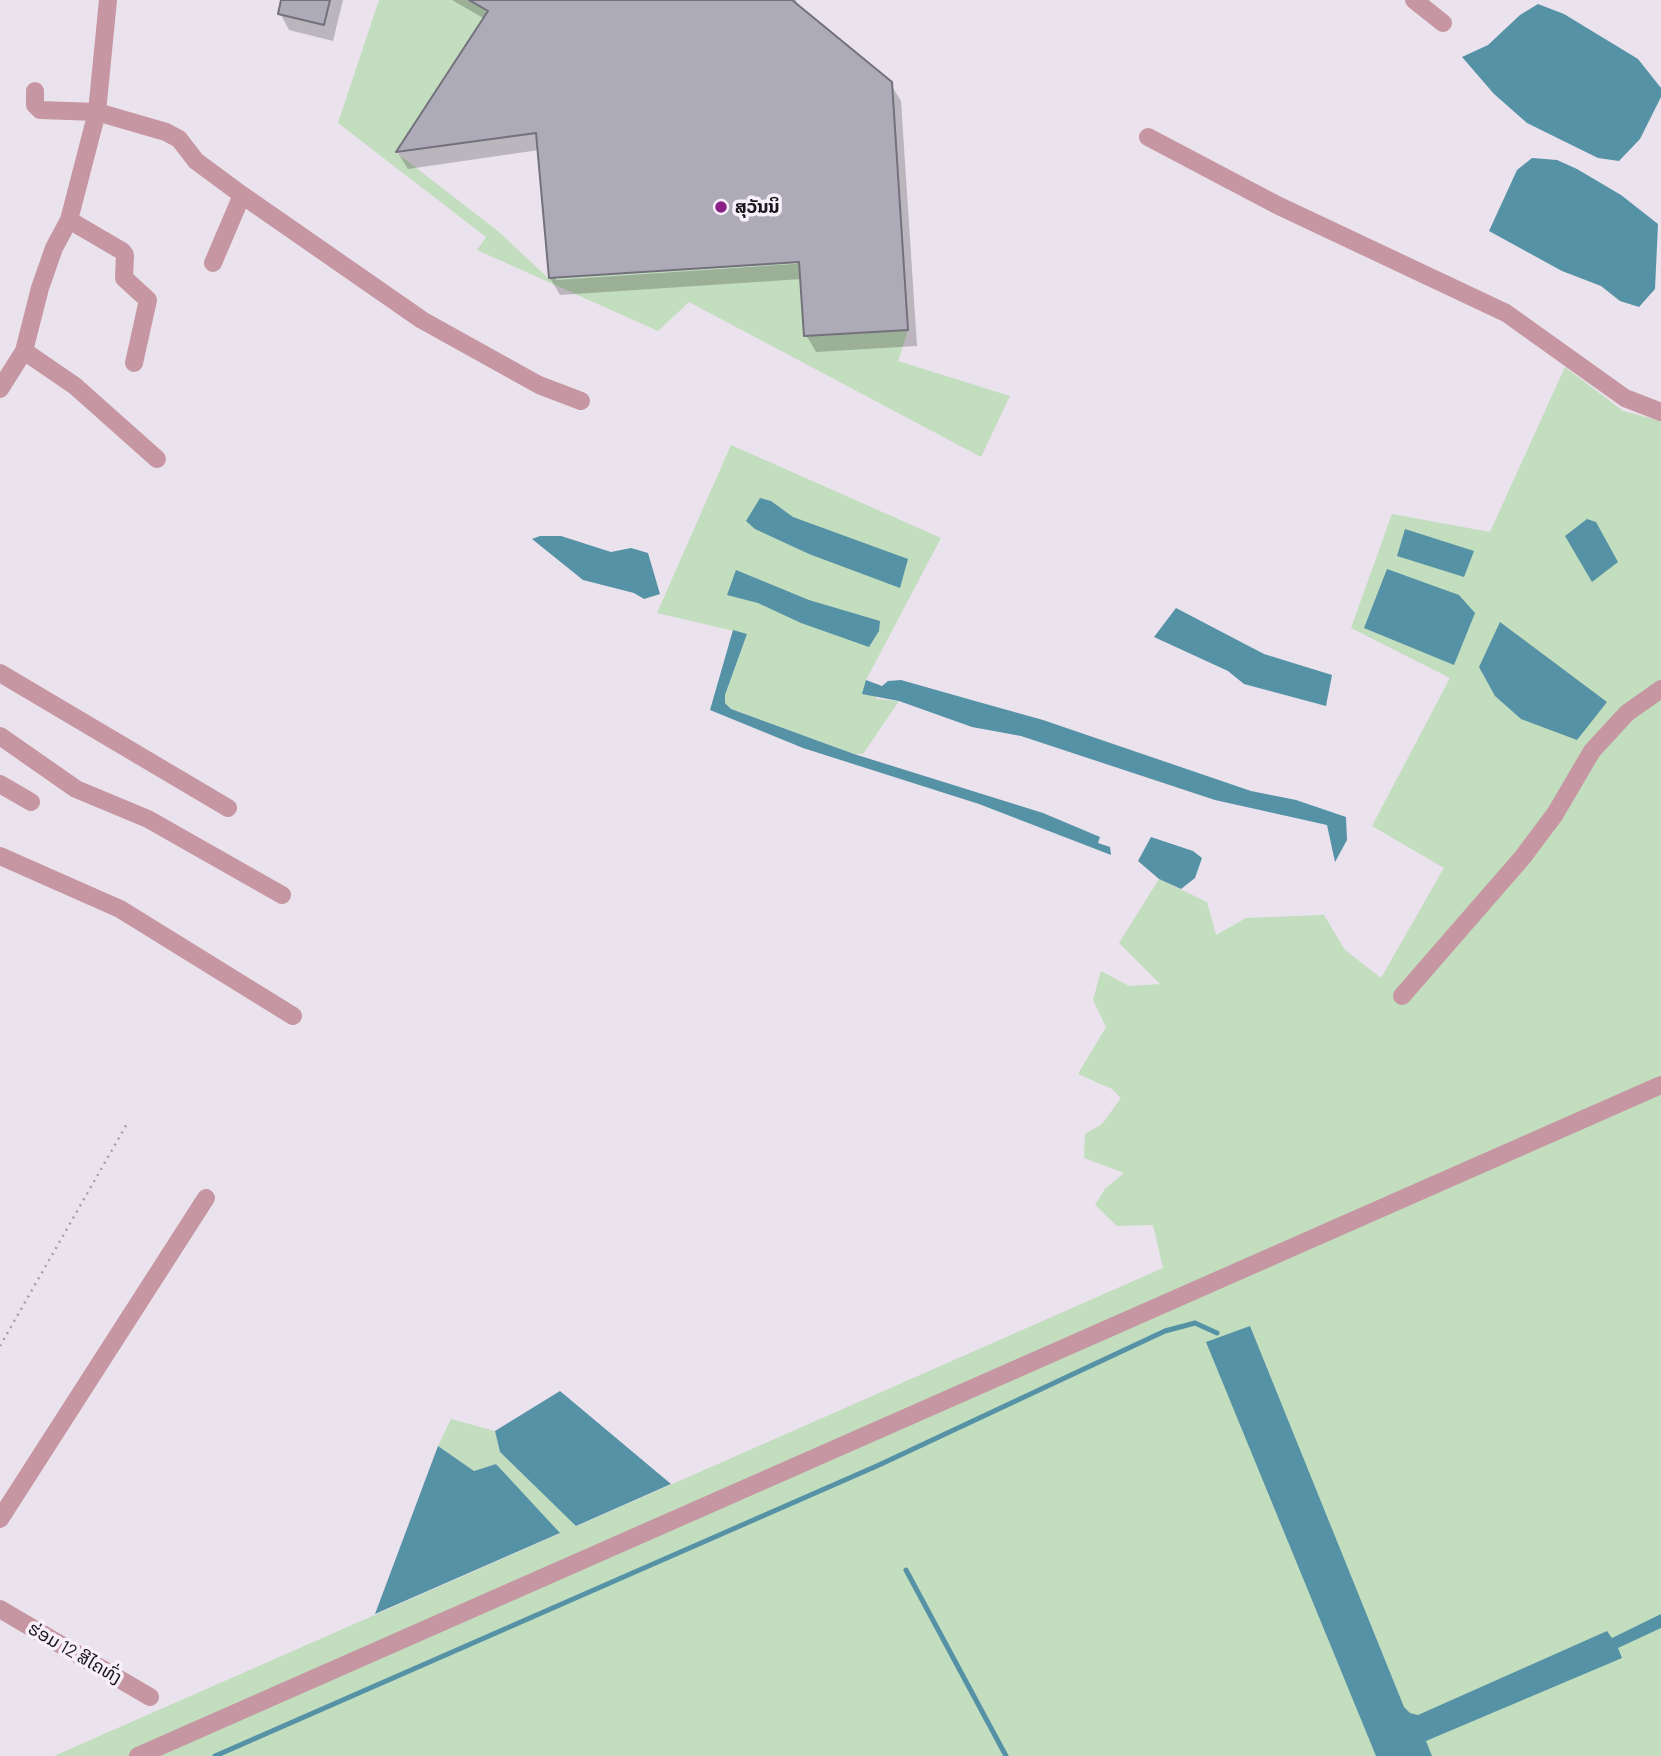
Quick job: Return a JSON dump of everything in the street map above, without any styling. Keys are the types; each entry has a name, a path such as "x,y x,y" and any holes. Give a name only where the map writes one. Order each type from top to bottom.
{"street":[{"path":"0,389 24,351 54,247 69,220 97,112 108,0"},
{"path":"1414,0 1443,23"},
{"path":"35,91 35,106 40,110 97,112 166,132 178,139 196,161 422,320 539,385 581,401"},
{"path":"1148,137 1277,205 1506,313 1625,398 1661,412"},
{"path":"213,263 243,195"},
{"path":"69,220 122,251 125,255 124,278 148,300 134,363"},
{"path":"24,351 75,386 157,459"},
{"path":"0,673 228,808"},
{"path":"1402,996 1522,858 1555,814 1592,751 1628,713 1661,689"},
{"path":"0,736 76,789 148,819 282,895"},
{"path":"0,784 31,802"},
{"path":"0,856 120,909 293,1017"},
{"path":"138,1756 1661,1085"},
{"path":"0,1519 206,1198"},
{"name":"ຮ່ອມ 12 ສີໄຄທົ່ງ","path":"0,1609 150,1697"}],"path":[{"path":"0,1346 128,1122"}],"green space":[{"path":"379,0 469,0 488,11 397,153 499,232 548,278 799,262 805,336 908,330 898,361 1010,396 981,457 689,302 658,331 477,250 486,237 338,123"},
{"path":"1565,367 1623,411 1661,421 1661,1756 54,1756 559,1534 496,1464 474,1471 438,1446 451,1419 495,1431 500,1452 577,1526 1163,1268 1153,1225 1117,1226 1095,1205 1105,1189 1124,1173 1084,1158 1085,1134 1102,1124 1121,1098 1112,1089 1078,1074 1106,1027 1093,1000 1101,971 1129,986 1160,984 1119,943 1159,879 1207,902 1216,935 1246,918 1324,915 1345,950 1381,978 1444,868 1372,826 1450,678 1351,628 1392,514 1490,532"},
{"path":"731,445 941,538 866,680 877,699 899,701 863,754 854,754 731,709 725,703 725,695 747,634 657,613"}],"water":[{"path":"1538,4 1564,14 1638,59 1661,88 1661,97 1640,139 1619,161 1598,158 1527,123 1494,94 1462,57 1488,45 1520,15"},
{"path":"1532,158 1557,160 1577,169 1621,195 1658,224 1655,289 1639,307 1620,301 1601,286 1562,271 1489,231 1517,170"},
{"path":"760,498 771,501 793,517 908,559 900,588 809,554 755,529 746,521"},
{"path":"1587,519 1596,522 1618,562 1592,582 1565,536"},
{"path":"1405,529 1474,551 1464,577 1397,556"},
{"path":"540,536 561,536 611,552 631,548 648,553 660,594 644,599 634,593 583,580 532,539"},
{"path":"1387,569 1459,595 1475,613 1454,665 1364,628"},
{"path":"736,570 809,600 880,621 879,631 869,647 801,623 758,603 727,595"},
{"path":"1176,608 1264,654 1332,675 1326,706 1244,684 1228,671 1154,637"},
{"path":"1500,622 1607,702 1577,740 1521,719 1495,696 1479,667"},
{"path":"733,630 747,634 725,695 725,703 731,709 854,754 1043,813 1100,837 1098,843 1110,847 1111,855 979,804 803,748 710,710"},
{"path":"866,680 882,686 888,681 901,680 1043,720 1251,791 1296,800 1346,817 1347,840 1335,862 1327,825 1215,800 1021,736 972,727 899,701 862,694"},
{"path":"1151,837 1193,851 1202,858 1195,878 1181,889 1159,879 1138,861"},
{"path":"1250,1326 1404,1707 1410,1713 1418,1715 1607,1631 1612,1638 1661,1614 1661,1628 1618,1648 1622,1658 1426,1741 1432,1756 1376,1756 1206,1342"},
{"path":"560,1391 671,1484 576,1526 500,1452 495,1431"},
{"path":"438,1446 474,1471 496,1464 560,1533 375,1614"}],"building":[{"path":"281,0 330,0 324,25 278,14"},
{"name":"ສຸວັນນິ","path":"469,0 792,0 892,82 908,330 804,336 799,262 549,278 536,133 396,152 488,11"}],"waterway":[{"path":"215,1756 879,1465 1165,1331 1195,1323 1217,1333"},
{"path":"906,1570 1006,1756"}],"place":[{"name":"ສຸວັນນິ","path":"721,207"}]}
